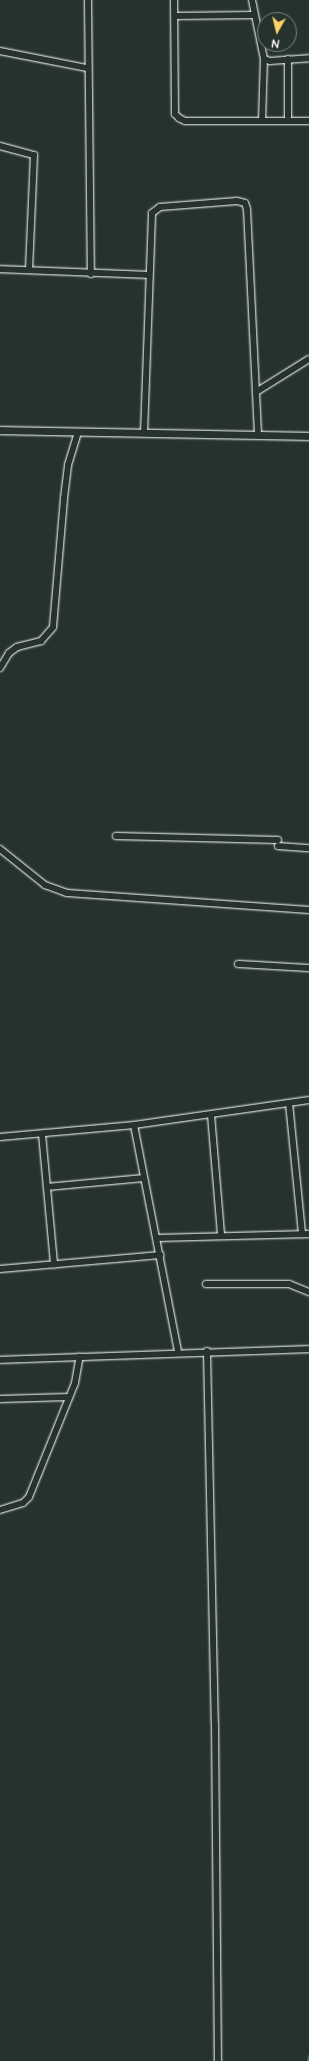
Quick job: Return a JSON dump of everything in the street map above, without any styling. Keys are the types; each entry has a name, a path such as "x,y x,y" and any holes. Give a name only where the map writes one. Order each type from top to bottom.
{"street":[{"path":"88,0 87,68 91,274"},
{"path":"174,0 175,114 178,118 185,120 309,121"},
{"path":"252,0 264,59 262,121"},
{"path":"174,16 254,15"},
{"path":"0,51 87,68"},
{"path":"264,59 309,58"},
{"path":"288,59 288,121"},
{"path":"0,146 34,155 29,270"},
{"path":"144,433 150,216 154,210 237,201 244,203 247,209 258,435"},
{"path":"0,269 91,274 148,275"},
{"path":"256,392 309,359"},
{"path":"0,430 309,436"},
{"path":"0,668 17,647 41,641 53,628 64,492 68,465 78,432"},
{"path":"116,836 278,843 309,848"},
{"path":"0,849 45,885 67,892 309,910"},
{"path":"238,964 309,968"},
{"path":"0,1137 134,1125 309,1100"},
{"path":"289,1103 302,1234"},
{"path":"211,1115 221,1235"},
{"path":"134,1125 178,1352"},
{"path":"42,1134 54,1264"},
{"path":"46,1187 144,1178"},
{"path":"157,1238 221,1235 309,1234"},
{"path":"0,1269 160,1255"},
{"path":"206,1284 289,1284 309,1292"},
{"path":"0,1360 178,1352 309,1349"},
{"path":"207,1351 215,1724 218,2061"},
{"path":"0,1510 23,1503 29,1497 78,1375 80,1356"},
{"path":"0,1399 69,1397"}],"waterway":[{"path":"308,2061 309,2056"}]}
